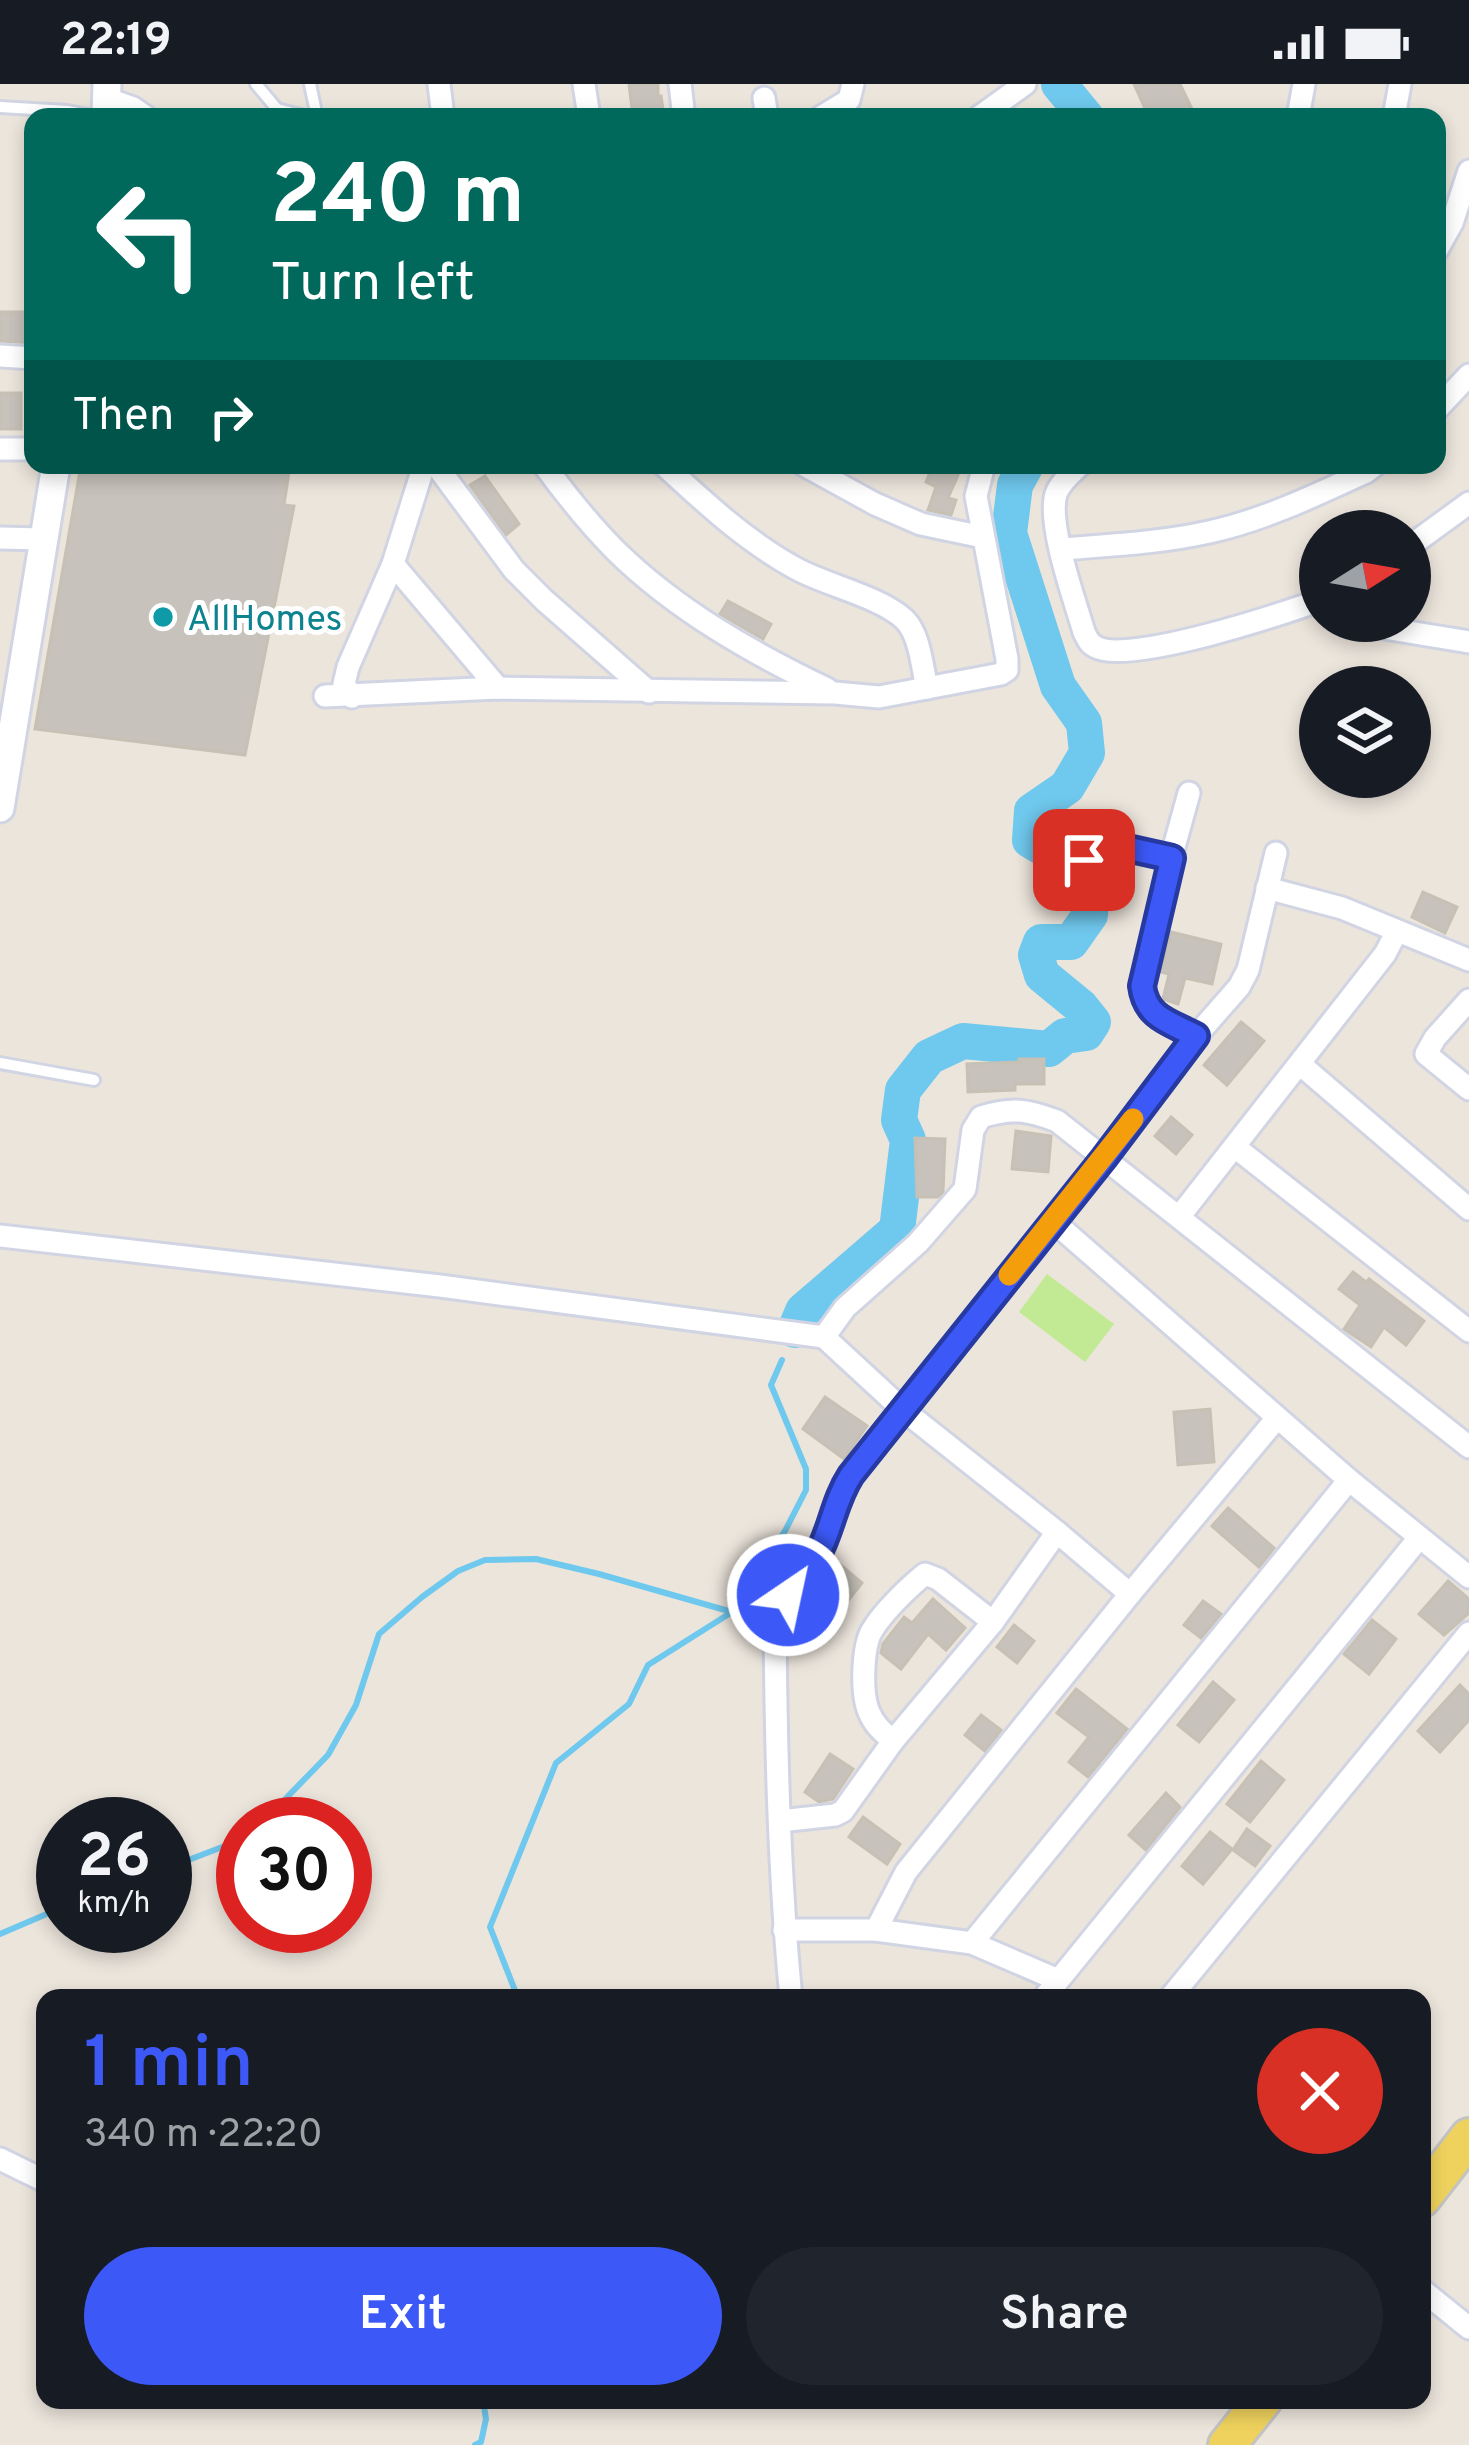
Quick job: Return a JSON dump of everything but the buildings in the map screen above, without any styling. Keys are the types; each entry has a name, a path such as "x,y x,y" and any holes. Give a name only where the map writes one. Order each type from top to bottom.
{"main road":[{"path":"1431,2186 1469,2137"},
{"path":"1228,2445 1256,2409"}],"street":[{"path":"836,108 849,100 853,84"},
{"path":"992,108 1025,84"},
{"path":"104,104 134,108"},
{"path":"1446,234 1469,171"},
{"path":"1446,399 1469,375"},
{"path":"0,808 55,474"},
{"path":"352,697 344,684 348,667 393,564 421,474"},
{"path":"443,474 514,570 649,692"},
{"path":"551,474 618,553 676,600 752,652 835,693"},
{"path":"674,474 722,519 794,568 904,620 912,630 927,688"},
{"path":"820,474 921,524 983,537"},
{"path":"325,696 498,688 879,697 1000,674 1007,670 976,496 982,474"},
{"path":"1069,474 1056,493 1060,549 1084,632 1099,650 1197,638 1299,608"},
{"path":"1060,549 1159,542 1212,532 1301,502 1362,474"},
{"path":"1431,531 1469,503"},
{"path":"0,538 44,538"},
{"path":"393,564 498,688"},
{"path":"1431,633 1463,636"},
{"path":"1190,794 1142,986 1150,1011 1196,1036"},
{"path":"1084,860 1111,847 1172,858"},
{"path":"790,1989 784,1930 775,1622 817,1556 837,1496 1239,987 1248,970 1276,853"},
{"path":"1267,889 1342,908 1469,960"},
{"path":"1179,1216 1385,954 1396,931"},
{"path":"1469,1000 1426,1054 1469,1089"},
{"path":"1300,1065 1469,1209"},
{"path":"824,1337 845,1308 918,1243 964,1189 973,1130 982,1117 1027,1110 1057,1121 1469,1447"},
{"path":"1235,1147 1469,1331"},
{"path":"1052,1221 1349,1480 1469,1577"},
{"path":"0,1236 440,1286 824,1337 902,1409 1130,1594"},
{"path":"876,1930 906,1872 1277,1418"},
{"path":"972,1943 1349,1480"},
{"path":"780,1821 835,1816 843,1811 893,1741 993,1622 1057,1532"},
{"path":"784,1930 876,1930 972,1943 1051,1989 1420,1538"},
{"path":"893,1741 867,1710 865,1670 871,1631 926,1574 993,1622"},
{"path":"1177,1989 1469,1633"},
{"path":"0,2159 36,2177"},
{"path":"1431,2297 1469,2328"}],"lane":[{"path":"256,84 276,108"},
{"path":"0,1063 94,1080"}],"green space":[{"path":"1047,1274 1114,1324 1085,1362 1019,1312"}],"waterway":[{"path":"1059,84 1079,108"},
{"path":"795,1330 803,1311 897,1230 908,1140 899,1120 903,1090 929,1057 963,1041 1049,1049 1065,1036 1086,1033 1093,1022 1042,975 1036,955 1041,942 1071,942 1090,915 1091,898 1065,861 1030,840 1032,811 1067,787 1087,753 1084,723 1058,686 1009,533 1015,485 1021,474"},
{"path":"514,1989 490,1927 556,1763 629,1704 648,1665 732,1612 806,1490 806,1469 771,1385 782,1360"},
{"path":"287,1797 328,1755 356,1705 379,1634 458,1571 485,1560 536,1559 732,1612"},
{"path":"192,1859 216,1849"},
{"path":"0,1934 36,1919"},
{"path":"475,2445 481,2442 484,2409"}],"slow traffic":[{"path":"1009,1275 1133,1119"}],"place":[{"name":"AllHomes","path":"163,617"}],"route":[{"path":"788,1595 817,1556 837,1496 851,1475 1196,1036 1150,1011 1142,986 1172,858 1111,847 1084,860"}]}
